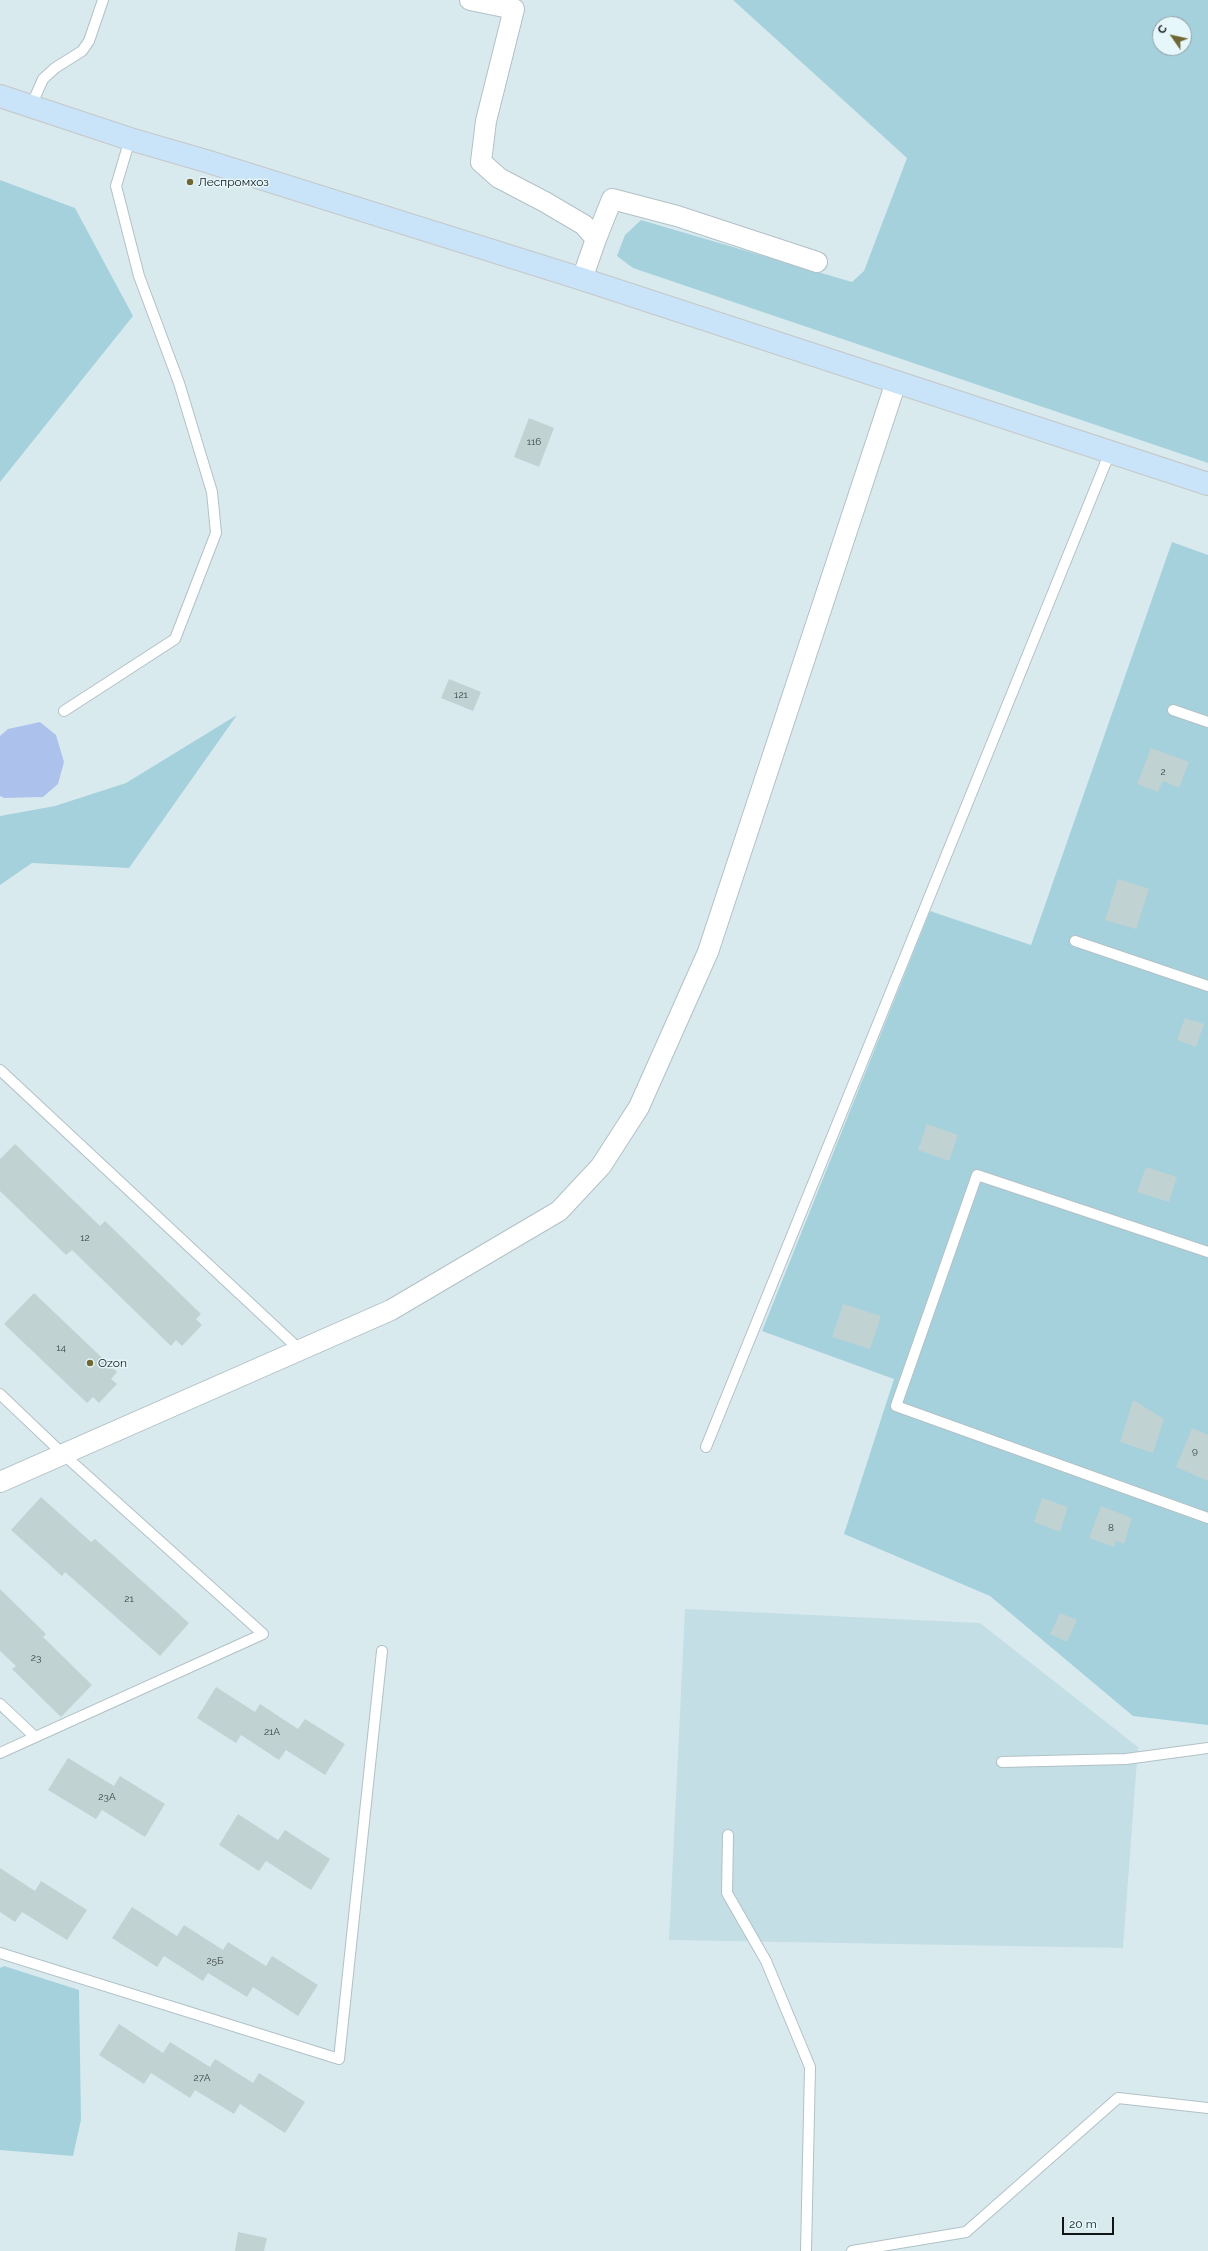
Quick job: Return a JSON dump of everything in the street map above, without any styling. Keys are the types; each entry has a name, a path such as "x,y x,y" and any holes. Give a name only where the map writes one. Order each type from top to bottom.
{"main road":[{"path":"0,96 130,140 206,161 582,279 1208,484"}],"street":[{"path":"470,0 514,9 486,121 481,162 499,178 545,202 584,226 596,239"},
{"path":"582,279 612,199 677,216 817,262"},
{"path":"0,1482 392,1310 559,1211 601,1166 639,1107 708,952 896,382"}],"lane":[{"path":"31,106 43,79 55,68 82,51 89,41 103,0"},
{"path":"64,711 175,639 216,534 212,492 179,383 139,276 116,186 130,140"},
{"path":"706,1447 1110,452"},
{"path":"1173,710 1208,722"},
{"path":"1075,941 1208,986"},
{"path":"0,1070 300,1350"},
{"path":"1208,1252 977,1175 896,1406 1208,1518"},
{"path":"0,1394 63,1454 263,1634 34,1736 0,1753"},
{"path":"0,1952 339,2060 382,1651"},
{"path":"0,1704 34,1736"},
{"path":"1002,1762 1126,1759 1208,1748"},
{"path":"728,1835 727,1893 766,1961 810,2067 806,2251"},
{"path":"852,2251 966,2232 1118,2098 1208,2108"}],"shaded area":[{"path":"733,0 1208,0 1208,463 633,268 617,256 625,235 641,220 852,282 864,271 907,158"},
{"path":"0,180 75,208 133,316 0,482"},
{"path":"1172,542 1208,555 1208,1725 1133,1716 990,1596 844,1534 894,1379 762,1331 930,911 1031,945"},
{"path":"237,715 129,868 32,863 0,885 0,816 55,806 126,783"},
{"path":"40,722 56,735 64,762 58,784 43,797 4,798 0,796 0,736 8,729"},
{"path":"685,1609 980,1623 1138,1747 1123,1948 669,1940"},
{"path":"4,1966 79,1990 81,2120 73,2156 0,2150 0,1968"}],"building":[{"path":"529,418 554,428 539,467 514,457"},
{"path":"449,679 481,692 473,711 441,698"},
{"path":"1151,748 1189,762 1179,788 1163,781 1158,792 1137,784"},
{"path":"1118,879 1149,889 1136,929 1105,920"},
{"path":"1185,1018 1204,1024 1196,1047 1177,1040"},
{"path":"927,1124 958,1135 949,1161 918,1150"},
{"path":"15,1144 100,1226 105,1221 201,1314 196,1319 202,1325 182,1346 176,1340 171,1346 72,1250 66,1255 0,1191 0,1159"},
{"path":"1146,1167 1177,1177 1169,1202 1137,1192"},
{"path":"34,1293 117,1372 111,1379 117,1384 99,1403 93,1397 87,1403 4,1324"},
{"path":"843,1304 881,1316 870,1349 832,1337"},
{"path":"1133,1400 1164,1419 1153,1453 1120,1442"},
{"path":"1192,1428 1208,1435 1208,1481 1176,1467"},
{"path":"41,1497 91,1542 95,1539 189,1623 160,1656 65,1572 62,1576 11,1530"},
{"path":"1042,1498 1068,1507 1060,1532 1034,1522"},
{"path":"1101,1506 1132,1518 1124,1544 1116,1541 1114,1547 1089,1538"},
{"path":"0,1589 46,1634 43,1637 92,1685 61,1717 12,1669 16,1666 0,1651"},
{"path":"1060,1613 1077,1620 1067,1642 1050,1634"},
{"path":"216,1687 255,1712 260,1704 298,1729 305,1719 345,1744 325,1775 286,1750 279,1760 241,1735 236,1743 197,1718"},
{"path":"68,1758 114,1786 120,1776 165,1804 145,1837 102,1810 96,1819 48,1790"},
{"path":"238,1814 278,1840 285,1830 330,1859 311,1890 266,1861 259,1871 219,1845"},
{"path":"0,1868 35,1891 41,1881 87,1910 67,1940 22,1912 15,1922 0,1912"},
{"path":"132,1907 177,1936 184,1925 223,1950 228,1942 266,1966 272,1956 318,1985 298,2016 253,1987 247,1997 208,1973 203,1981 164,1956 157,1967 112,1938"},
{"path":"119,2024 163,2053 170,2042 210,2067 215,2059 253,2083 259,2073 305,2102 285,2133 240,2104 234,2114 195,2090 190,2098 151,2073 144,2084 99,2055"},
{"path":"238,2232 267,2238 264,2251 235,2251"}],"place":[{"name":"Леспромхоз","path":"190,182"},
{"name":"Ozon","path":"90,1363"}]}
